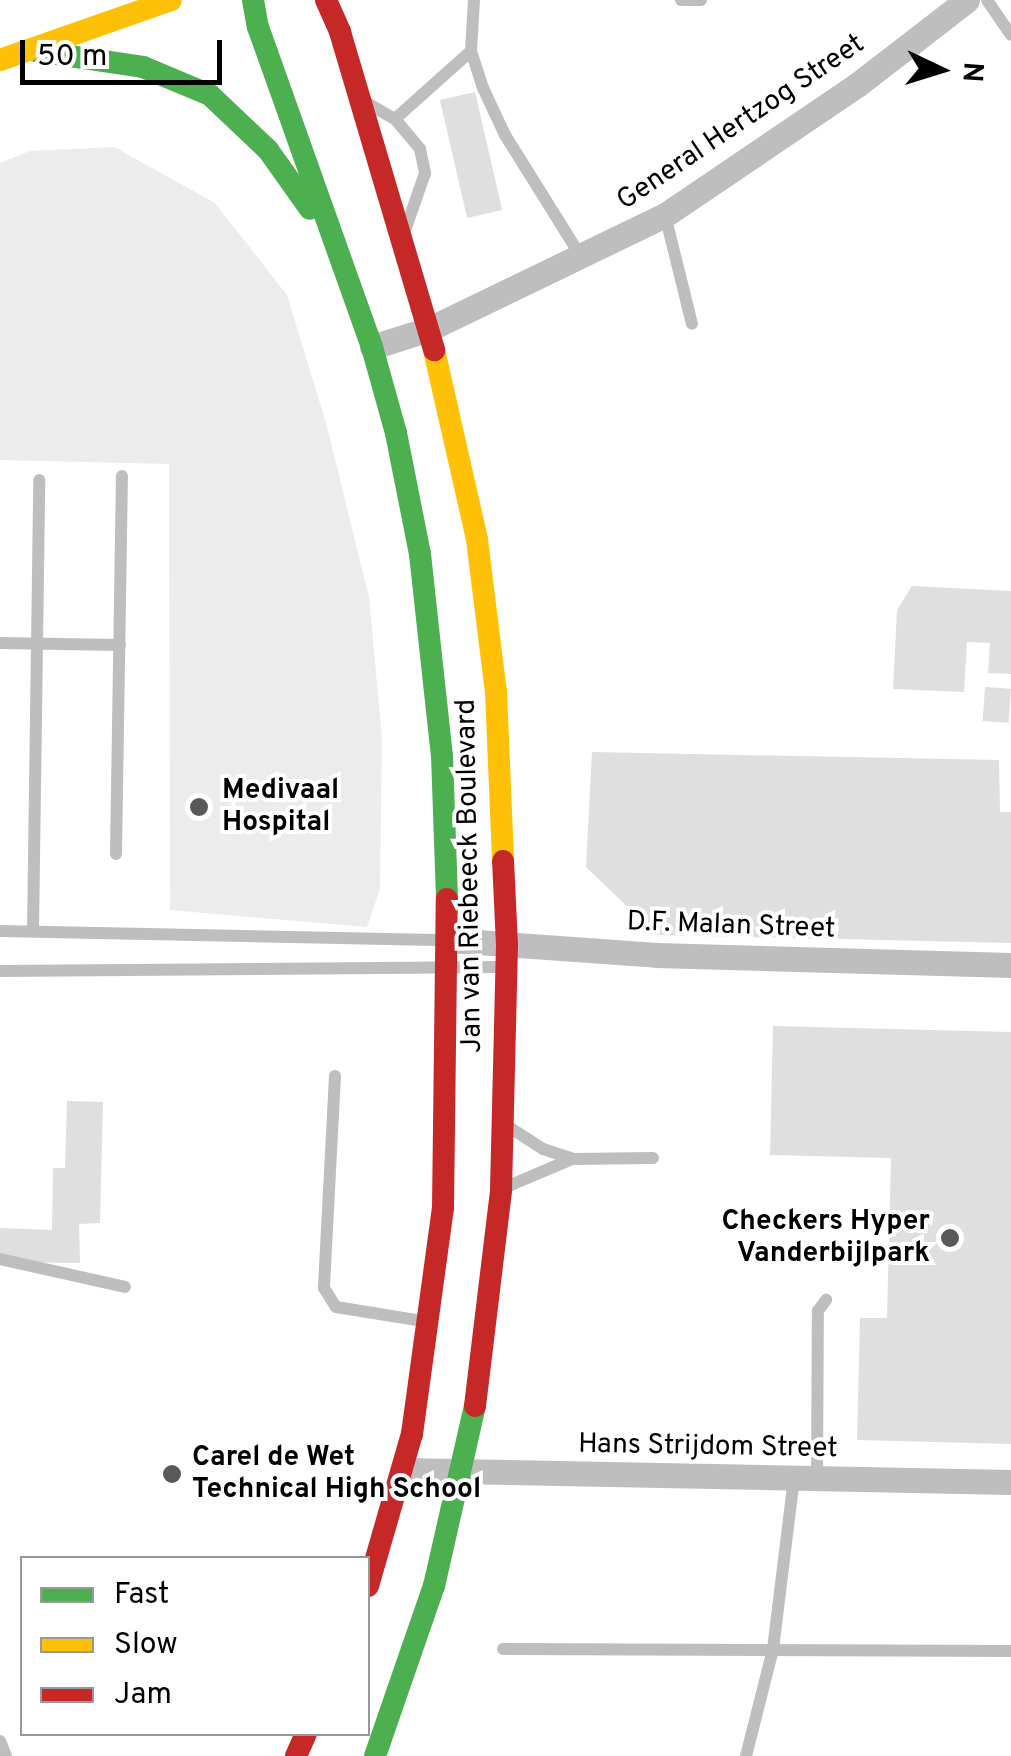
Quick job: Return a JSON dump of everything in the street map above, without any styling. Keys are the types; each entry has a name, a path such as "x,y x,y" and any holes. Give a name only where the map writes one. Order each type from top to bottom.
{"street":[{"path":"0,60 36,51 172,0"},
{"name":"Jan van Riebeeck Boulevard","path":"253,0 258,27 372,348 396,433 420,554 436,668 449,953 444,1190 430,1322 404,1470 370,1580"},
{"name":"Jan van Riebeeck Boulevard","path":"326,0 340,32 429,329 489,604 507,956 501,1190 485,1342 463,1474 434,1586 375,1756"},
{"path":"340,32 342,0"},
{"name":"General Hertzog Street","path":"372,348 429,329 665,215 856,85 966,0"},
{"path":"36,51 142,68 210,95 268,150 342,258"},
{"name":"D.F. Malan Street","path":"449,953 1011,965"},
{"name":"Hans Strijdom Street","path":"404,1470 1011,1482"}],"lane":[{"path":"474,0 471,51 505,135 582,258"},
{"path":"680,0 701,0"},
{"path":"987,0 1011,35"},
{"path":"395,118 471,51"},
{"path":"360,99 395,118 420,149 426,173 402,237"},
{"path":"665,215 692,324"},
{"path":"116,854 122,476"},
{"path":"33,932 39,480"},
{"path":"0,642 120,645"},
{"path":"0,931 449,953"},
{"path":"0,971 449,953"},
{"path":"334,1076 324,1288 336,1306 348,1310 430,1322"},
{"path":"503,1122 542,1149 572,1159 653,1158"},
{"path":"501,1190 572,1159"},
{"path":"0,1258 126,1287"},
{"path":"746,1756 773,1648 806,1478 818,1311 826,1300"},
{"path":"504,1650 1011,1651"},
{"path":"0,1741 6,1756"}],"shaded area":[{"path":"114,147 215,203 287,295 326,423 369,597 382,738 380,889 367,927 170,910 169,464 0,460 0,163 30,151"}],"building":[{"path":"475,92 502,210 467,218 440,100"},
{"path":"912,586 1011,591 1011,674 988,673 990,643 967,642 964,692 893,689 897,610"},
{"path":"985,687 1011,689 1009,723 983,721"},
{"path":"592,752 999,760 1000,812 1011,812 1011,943 657,935 586,867"},
{"name":"Checkers Hyper Vanderbijlpark","path":"773,1026 1011,1032 1011,1444 857,1440 860,1318 887,1318 891,1158 770,1155"},
{"path":"67,1101 103,1102 100,1223 79,1224 80,1263 0,1262 0,1228 52,1230 53,1168 65,1168"}],"traffic: fast":[{"path":"253,0 258,27 372,347 396,433 420,554 442,755 447,899"},
{"path":"36,51 143,67 210,95 268,150 310,209"},
{"path":"375,1756 434,1586 475,1406"}],"traffic: slow":[{"path":"0,60 171,0"},
{"path":"434,350 477,540 496,692 503,861"}],"traffic: jam":[{"path":"326,0 340,32 434,350"},
{"path":"475,1406 501,1190 507,945 503,861"},
{"path":"370,1579 412,1434 443,1208 447,899"},
{"path":"296,1756 305,1736"}],"place":[{"name":"Medivaal Hospital","path":"199,807"},
{"name":"Checkers Hyper Vanderbijlpark","path":"950,1238"},
{"name":"Carel de Wet Technical High School","path":"172,1474"}]}
